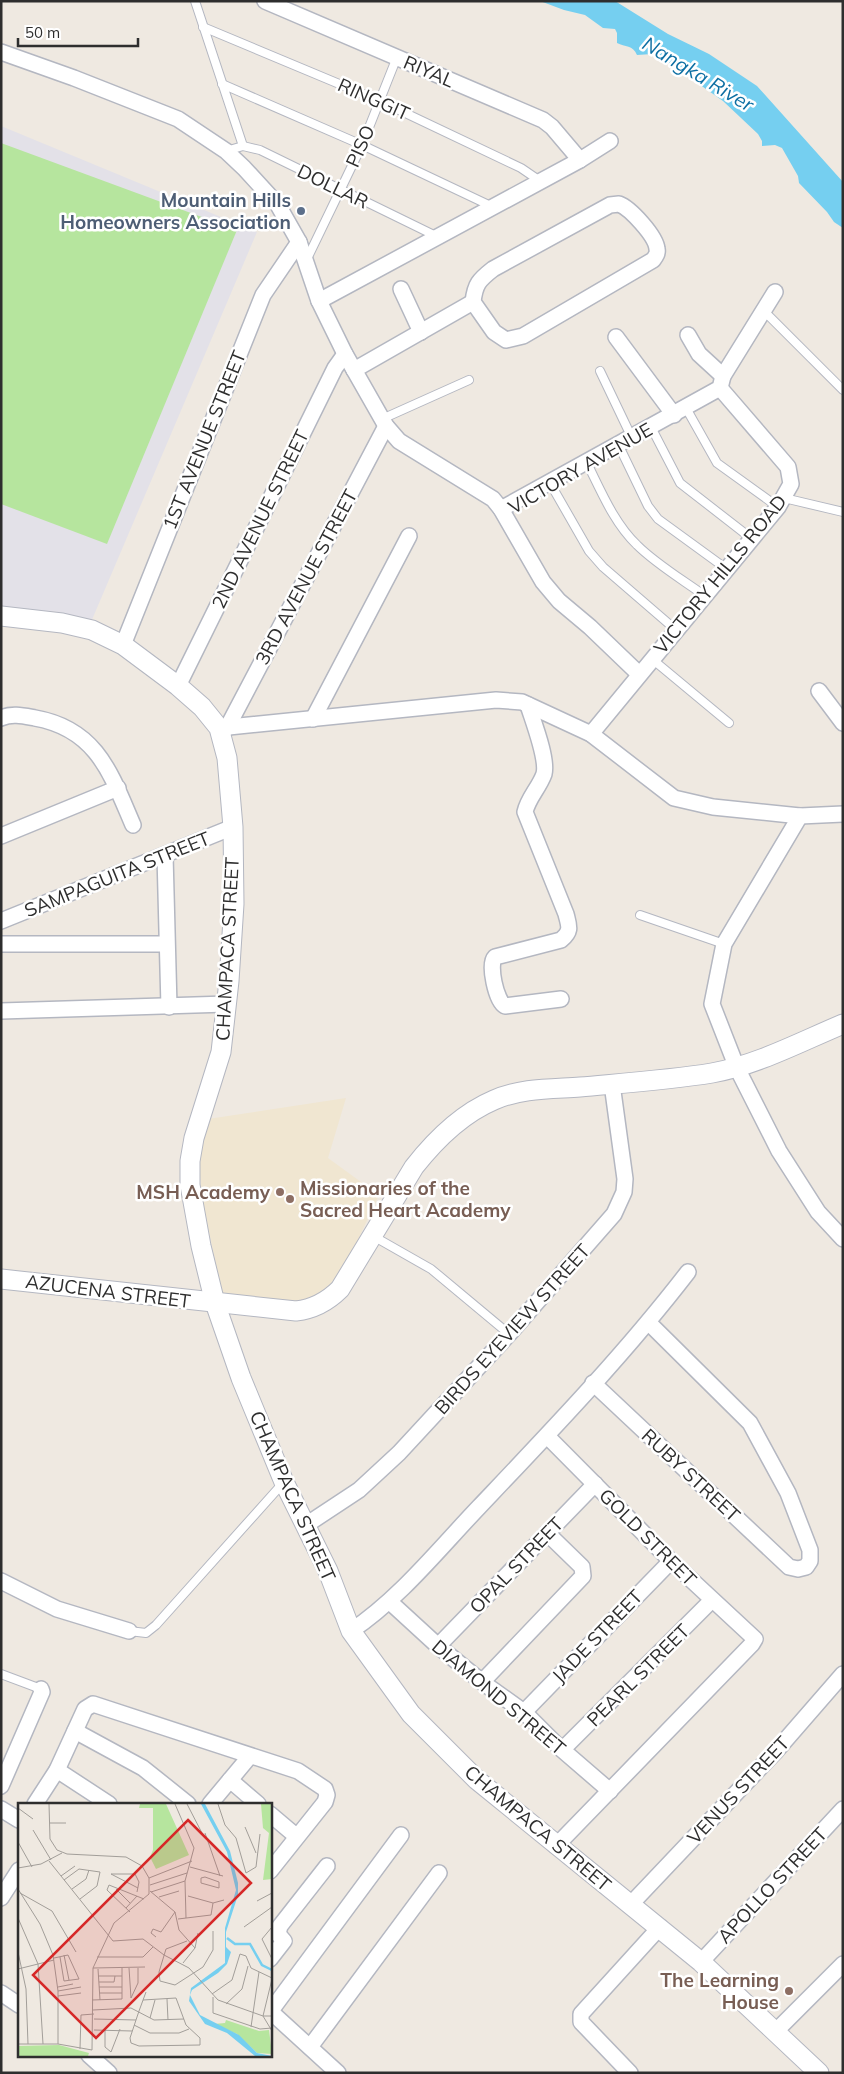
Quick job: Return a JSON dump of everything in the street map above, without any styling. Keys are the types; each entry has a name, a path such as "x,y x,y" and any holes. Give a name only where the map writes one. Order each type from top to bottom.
{"street":[{"name":"RIYAL","path":"265,1 543,120 552,127 580,160"},
{"path":"1,52 74,78 178,119 226,151 278,206 299,242 319,301 345,354 384,422 399,441 493,499 501,509"},
{"path":"319,301 580,160 610,141"},
{"path":"619,204 631,211 654,240 657,248 654,260 522,336 513,339 506,340 494,332 473,302 474,290 493,268 610,205 619,204"},
{"name":"1ST AVENUE STREET","path":"123,645 263,295 299,242"},
{"path":"401,289 421,332"},
{"name":"VICTORY AVENUE","path":"639,674 559,600 543,582 501,509 680,411 722,382 775,292"},
{"path":"354,370 473,302"},
{"name":"VICTORY HILLS ROAD","path":"590,734 728,570 781,503 791,484 788,467 699,354 688,335"},
{"path":"616,337 680,411"},
{"name":"2ND AVENUE STREET","path":"178,686 336,368 345,354"},
{"name":"3RD AVENUE STREET","path":"223,728 384,422"},
{"path":"313,719 409,536"},
{"name":"CHAMPACA STREET","path":"1,616 92,630 123,645 178,686 223,728 232,827 234,904 227,1004 221,1052 194,1138 190,1161 190,1185 199,1238 215,1303 241,1378 284,1482 328,1571 351,1631 411,1714 477,1780 701,1962 819,2073"},
{"path":"819,691 843,723"},
{"path":"223,728 496,700 522,702 590,734 674,798 713,807 800,816 843,814"},
{"path":"528,705 543,757 545,771 541,782 527,803 525,812 566,914 569,928 568,934 561,940 494,957 491,965 499,1000 505,1006 562,999"},
{"path":"2,714 43,719 64,726 85,740 104,760 133,825"},
{"path":"1,836 118,788"},
{"path":"800,816 724,944 712,1004 737,1068 779,1151 818,1212 843,1239"},
{"name":"SAMPAGUITA STREET","path":"1,921 232,827"},
{"path":"165,855 169,1007"},
{"path":"1,944 166,944"},
{"path":"1,1011 227,1004"},
{"name":"AZUCENA STREET","path":"1,1278 296,1311 314,1307 323,1303 340,1289 414,1167 438,1139 462,1118 494,1100 526,1091 612,1084 710,1073 737,1068 843,1024"},
{"name":"BIRDS EYEVIEW STREET","path":"306,1525 341,1503 379,1474 509,1334 607,1222 620,1203 624,1192 625,1179 612,1084"},
{"path":"351,1631 390,1602 546,1436 649,1323 688,1272"},
{"name":"RUBY STREET","path":"594,1383 789,1567 798,1569 806,1567 810,1561 810,1550 788,1492 750,1423 649,1323"},
{"name":"GOLD STREET","path":"546,1436 671,1561 752,1635 754,1639 752,1644 610,1791"},
{"name":"OPAL STREET","path":"438,1646 595,1484"},
{"path":"482,1682 584,1576 582,1567 546,1533"},
{"name":"JADE STREET","path":"524,1712 671,1561"},
{"path":"1,1581 57,1609 129,1631"},
{"name":"PEARL STREET","path":"563,1750 712,1600"},
{"name":"DIAMOND STREET","path":"390,1602 438,1646 482,1682 524,1712 563,1750 610,1791"},
{"name":"VENUS STREET","path":"631,1904 776,1751 843,1674"},
{"path":"1,1786 42,1692 41,1689"},
{"path":"36,1803 57,1770 85,1709 93,1704 298,1772 324,1789 327,1795 325,1802 271,1870"},
{"path":"76,1731 143,1768 187,1803"},
{"path":"211,1803 250,1756"},
{"path":"57,1770 107,1803"},
{"path":"230,1780 257,1803"},
{"path":"556,1846 610,1791"},
{"path":"1,1809 18,1819"},
{"name":"APOLLO STREET","path":"701,1962 843,1809"},
{"path":"271,1815 296,1836"},
{"path":"271,2010 402,1836"},
{"path":"271,1958 284,1941 278,1934 280,1926 327,1866"},
{"path":"1,1898 18,1872"},
{"path":"310,2047 439,1873"},
{"path":"630,2073 581,2022 581,2014 660,1927"},
{"path":"776,2031 843,1964"},
{"path":"1,1993 18,2004"},
{"path":"271,2012 338,2073"},
{"path":"90,2056 109,2073"}],"lane":[{"path":"196,1 243,146 226,151"},
{"name":"RINGGIT","path":"203,27 380,101 521,168 540,181"},
{"name":"PISO","path":"306,261 362,145 397,57"},
{"path":"222,84 362,145 493,207"},
{"name":"DOLLAR","path":"243,146 260,150 438,236"},
{"path":"763,310 843,390"},
{"path":"600,371 648,506 658,519 728,570"},
{"path":"384,422 469,380"},
{"path":"680,411 717,463 781,503 843,512"},
{"path":"651,427 680,483 752,539"},
{"path":"587,463 608,504 626,533 638,546 705,596"},
{"path":"550,483 570,520 594,556 676,630"},
{"path":"652,659 729,723"},
{"path":"640,915 724,944"},
{"path":"373,1236 431,1269 509,1334"},
{"path":"129,1631 146,1632 156,1625 284,1482"},
{"path":"1,1674 41,1689"}],"shaded area":[{"path":"1,126 257,232 91,622 58,612 1,608"},
{"name":"Missionaries of the Sacred Heart Academy","path":"346,1098 328,1158 379,1195 340,1278 319,1297 294,1305 223,1297 203,1204 197,1147 208,1119"}],"green space":[{"path":"1,143 237,230 107,544 1,504"}],"water":[{"name":"Nangka River","path":"540,1 615,1 668,34 709,54 757,86 843,182 843,228 834,222 799,183 798,176 782,148 775,145 762,146 762,141 758,134 723,101 662,58 652,54 637,55 631,48 617,43 615,29 603,28 585,15"}],"place":[{"name":"Mountain Hills Homeowners Association","path":"301,211"},
{"name":"MSH Academy","path":"280,1192"},
{"name":"Missionaries of the Sacred Heart Academy","path":"290,1199"},
{"name":"The Learning House","path":"789,1991"}]}
